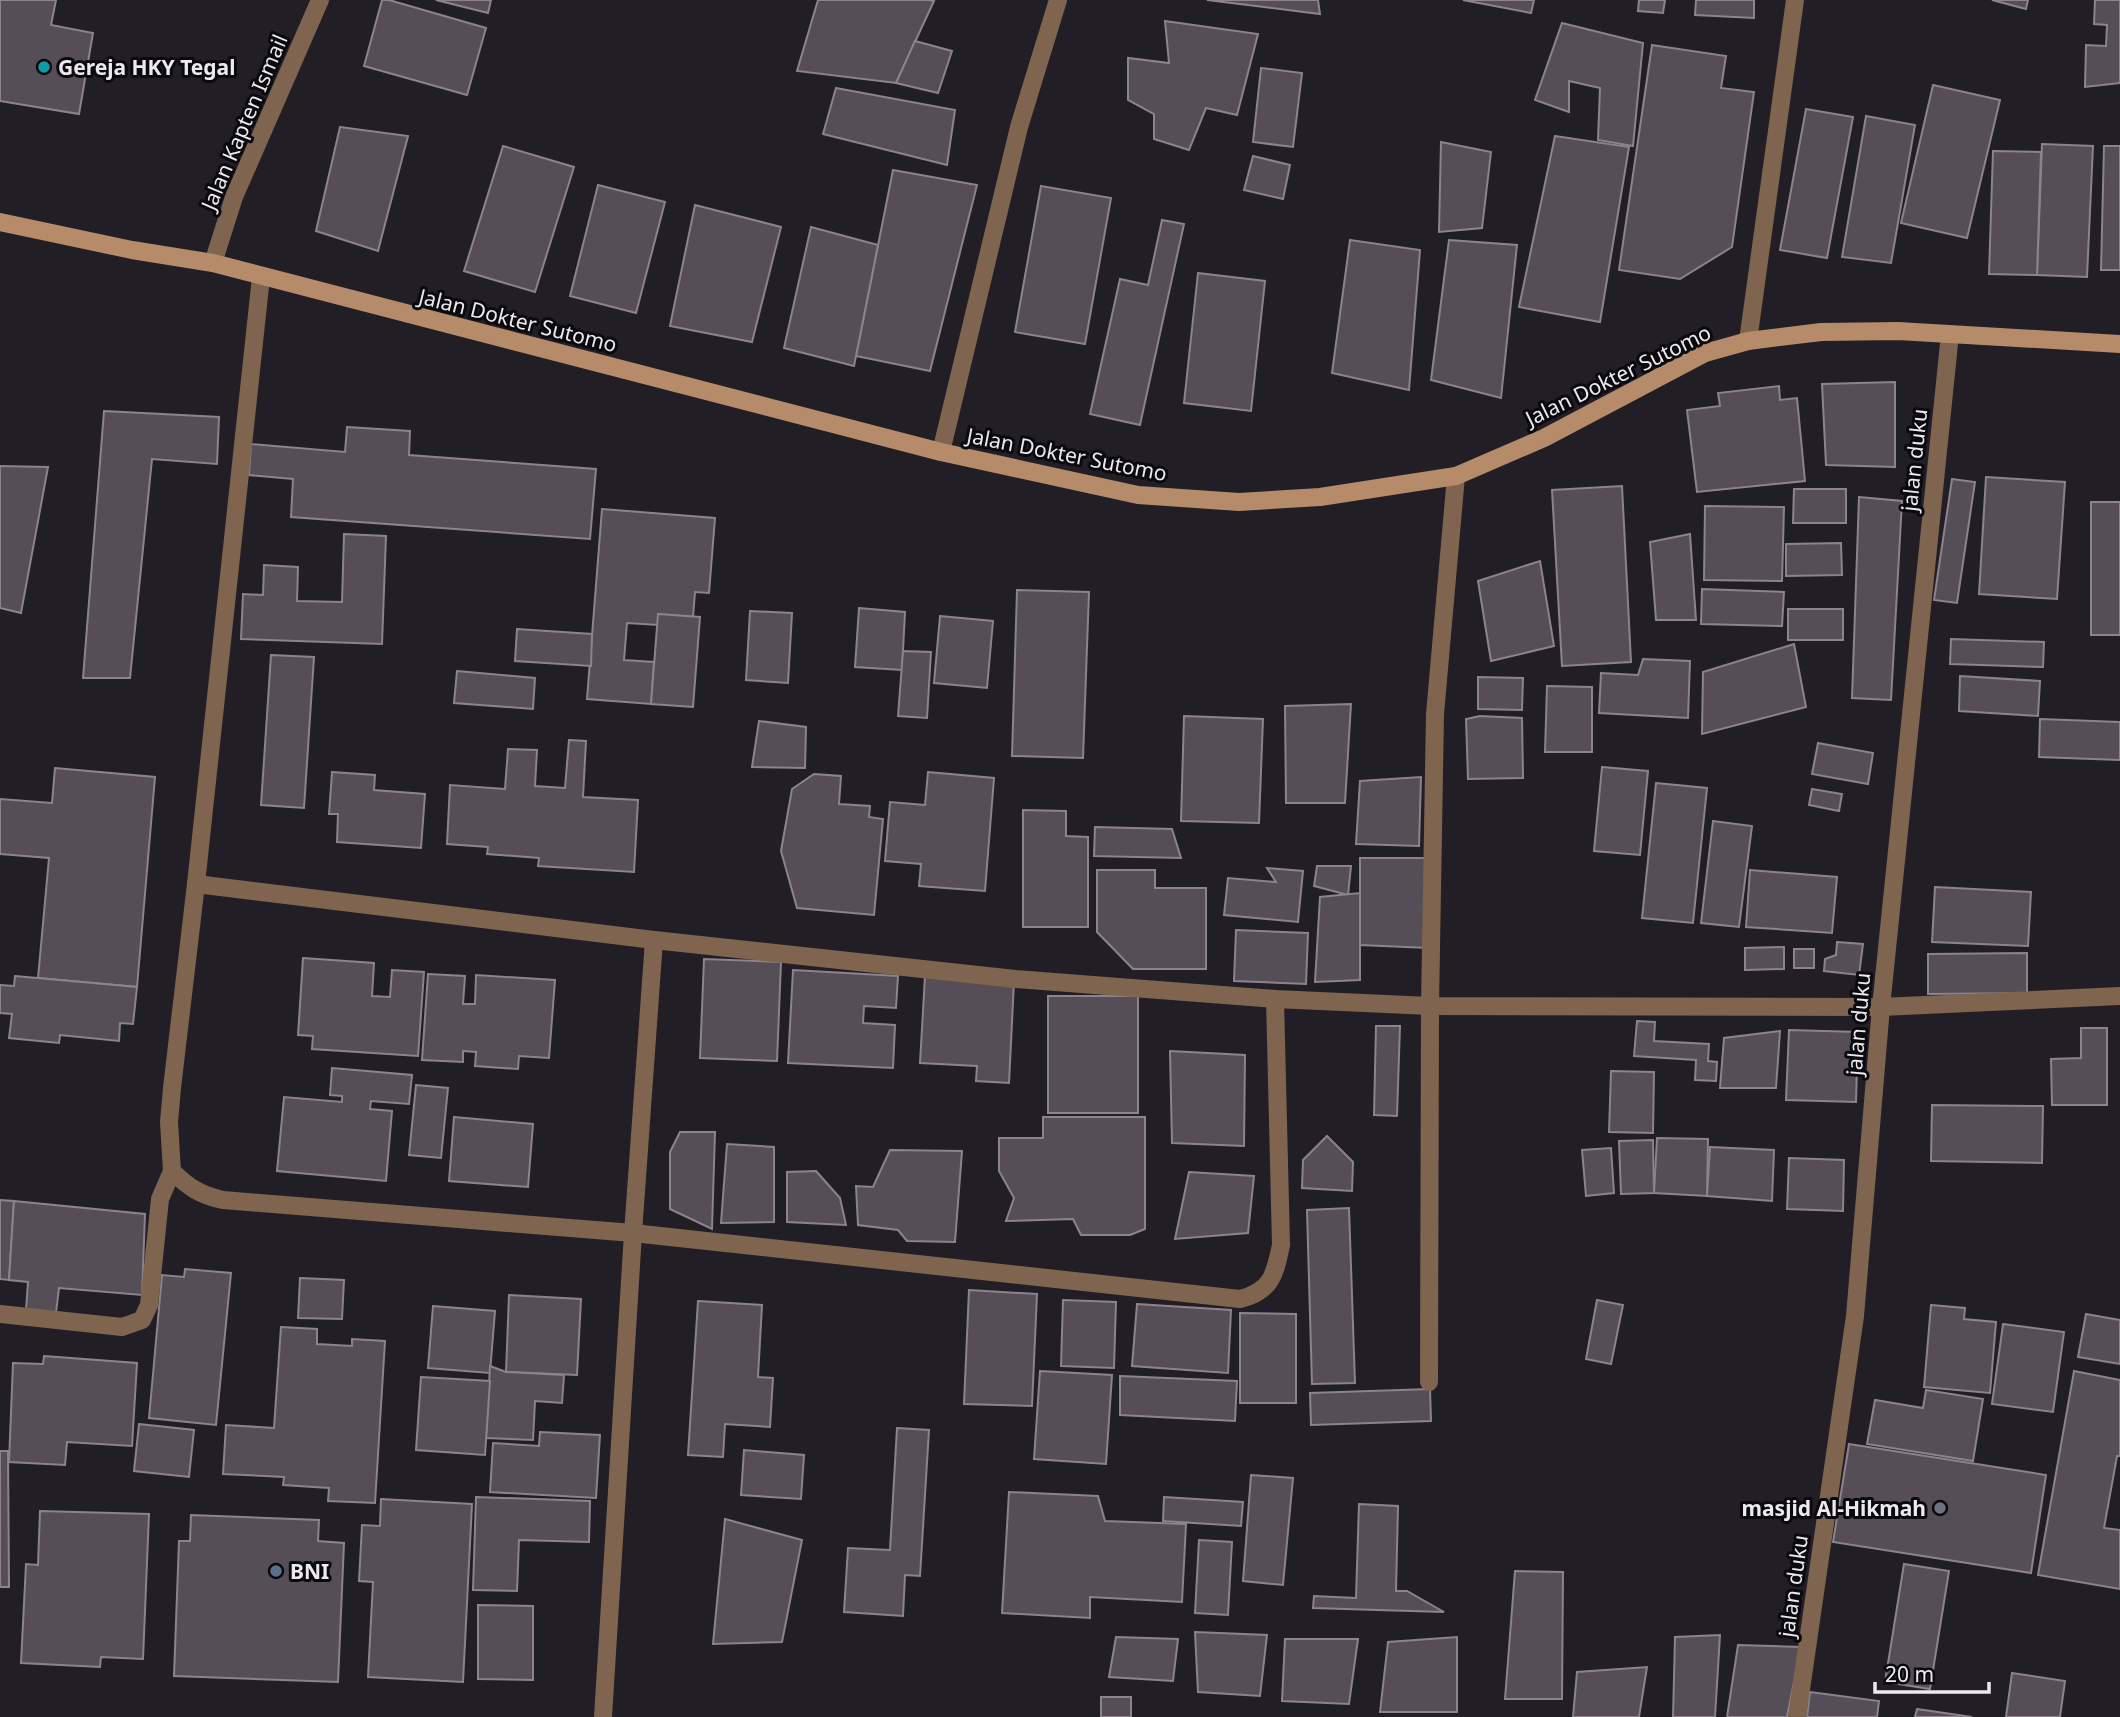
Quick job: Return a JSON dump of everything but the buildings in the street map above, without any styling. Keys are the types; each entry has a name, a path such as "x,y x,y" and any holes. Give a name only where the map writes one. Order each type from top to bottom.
{"main road":[{"name":"Jalan Dokter Sutomo","path":"0,222 132,250 213,263 941,452 1139,495 1239,502 1320,498 1456,476 1544,439 1705,353 1748,341 1821,332 1898,331 2120,344"}],"street":[{"name":"Jalan Kapten Ismail","path":"213,263 234,197 320,0"},
{"path":"941,452 1019,127 1058,0"},
{"path":"1748,341 1794,0"},
{"path":"0,1314 122,1327 142,1321 149,1306 160,1199 172,1171 169,1122 172,1088 261,277"},
{"name":"jalan duku","path":"1797,1717 1855,1316 1881,1007 1950,334"},
{"path":"1429,1382 1430,1006 1435,715 1456,476"},
{"path":"196,884 654,940 1015,979 1275,999 1430,1006 1881,1007 2120,996"},
{"path":"603,1717 654,940"},
{"path":"172,1171 189,1188 222,1200 633,1233 1240,1298 1255,1295 1268,1285 1277,1266 1282,1245 1275,999"}],"place":[{"name":"Gereja HKY Tegal","path":"44,67"},
{"name":"masjid Al-Hikmah","path":"1940,1508"},
{"name":"BNI","path":"276,1571"}]}
